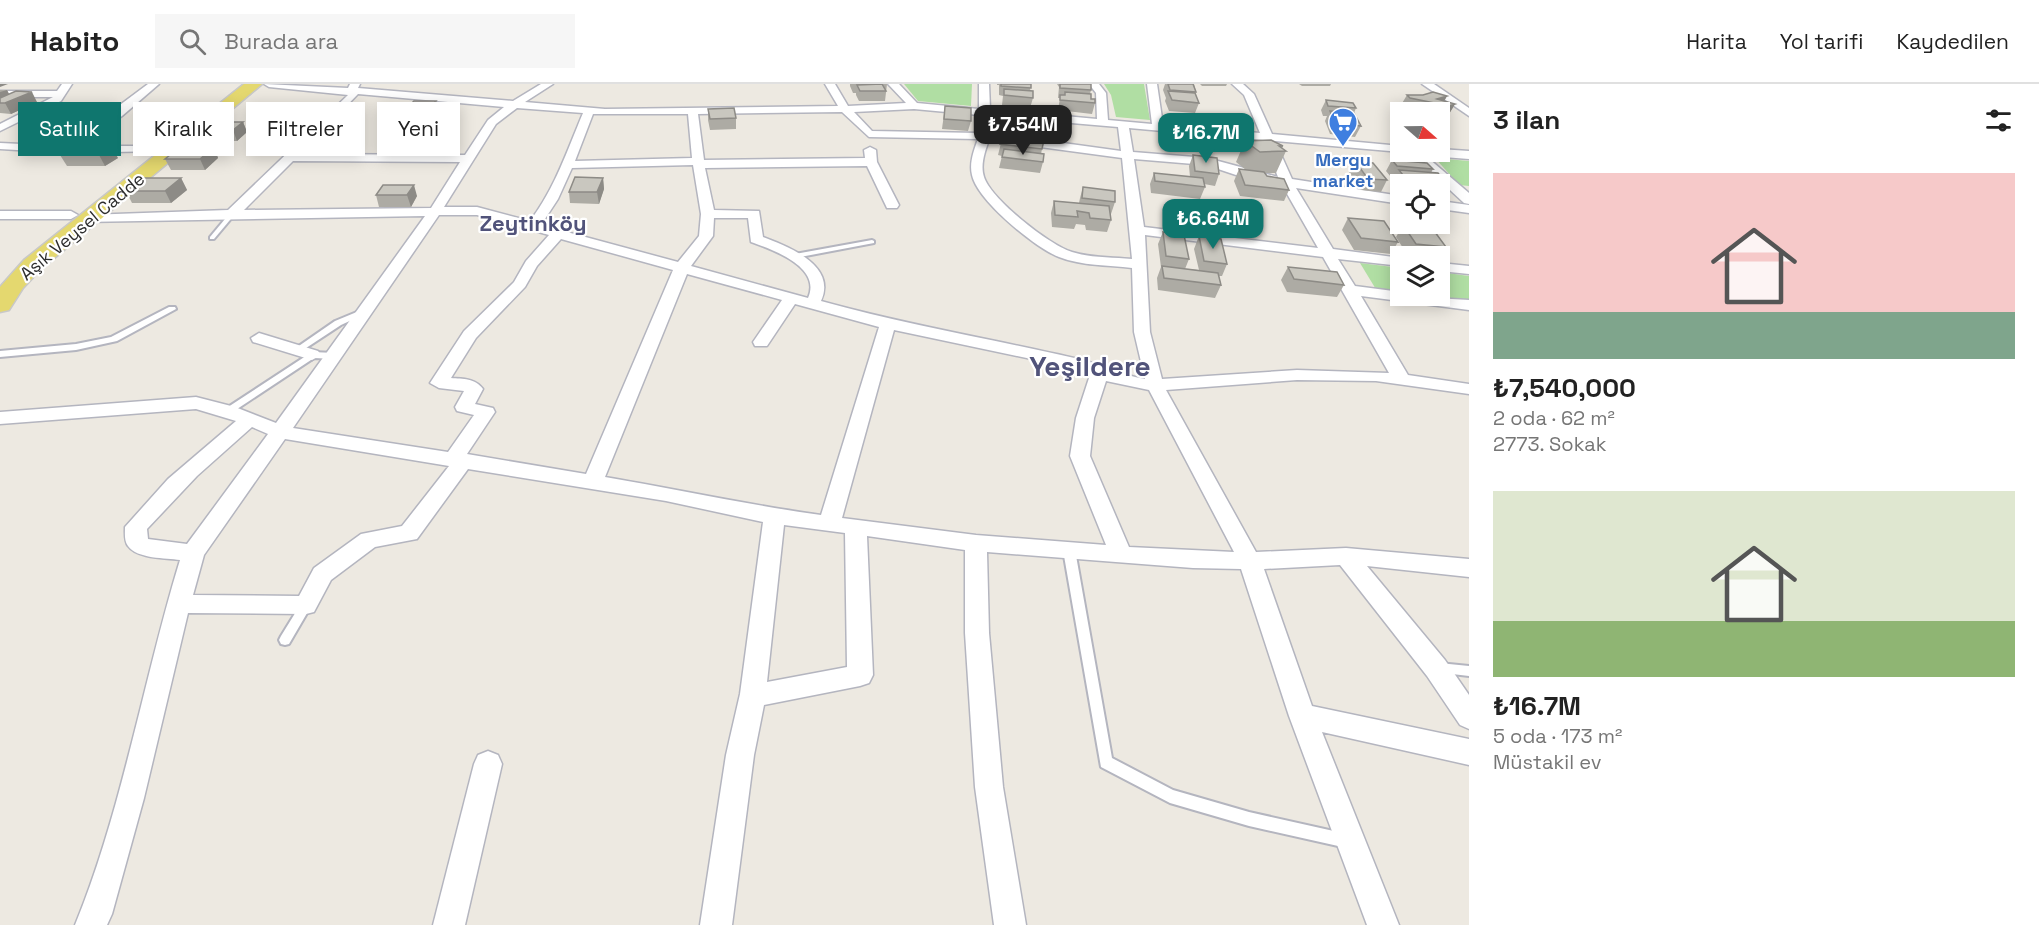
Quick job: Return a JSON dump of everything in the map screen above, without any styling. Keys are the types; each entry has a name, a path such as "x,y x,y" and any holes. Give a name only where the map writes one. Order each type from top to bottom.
{"main road":[{"name":"Aşık Veysel Cadde","path":"217,102 240,84"},
{"name":"Aşık Veysel Cadde","path":"0,271 79,217 254,84"},
{"name":"Aşık Veysel Cadde","path":"0,305 14,284 79,217 148,156"}],"street":[{"path":"0,128 57,99 67,84"},
{"path":"121,112 154,84"},
{"path":"269,84 353,87 513,106 589,111 693,113 914,106 1390,148"},
{"path":"91,925 100,904 130,801 177,604 193,553 435,212 492,122 548,84"},
{"path":"830,84 845,109 869,134 871,162 892,205"},
{"path":"893,84 914,106"},
{"path":"984,84 985,136 978,157 978,177 984,189 1000,207 1062,254 1137,264"},
{"path":"1094,84 1101,93 1103,121"},
{"path":"1152,84 1158,127"},
{"path":"1237,84 1249,94 1270,138 1287,183 1402,380"},
{"path":"1427,84 1469,113"},
{"path":"232,214 353,95 353,87"},
{"path":"0,94 60,94"},
{"path":"534,225 549,207 589,111"},
{"path":"593,481 682,267 706,236 708,214 698,163 693,113"},
{"path":"1123,123 1138,230 1137,264 1142,332 1155,385 1250,561 1302,716 1383,925"},
{"path":"869,134 985,136 1207,162 1287,183 1390,198"},
{"path":"0,146 18,147"},
{"path":"1450,154 1469,155"},
{"path":"290,157 468,159"},
{"path":"567,165 871,162"},
{"path":"1426,162 1469,200"},
{"path":"1450,206 1469,209"},
{"path":"0,215 79,217 477,211 559,232 600,247 682,267 888,324 1079,364 1099,374 1132,383 1155,385 1297,375 1376,376 1469,389"},
{"path":"708,214 754,214 756,239 789,251 809,268 820,285 819,295 813,303"},
{"path":"1138,230 1390,261"},
{"path":"177,604 306,605 322,573 369,540 409,533 459,459 486,412 464,407 474,389 466,384 439,383 470,335 520,284 531,264 559,232"},
{"path":"1450,268 1469,270"},
{"path":"1349,290 1469,305"},
{"path":"761,342 792,297"},
{"path":"829,524 888,324"},
{"path":"259,338 304,352"},
{"path":"1099,374 1085,418 1080,456 1120,552"},
{"path":"0,418 196,402 228,411 280,432 593,481 774,516 856,528 976,543 1120,552 1193,560 1250,561 1346,556 1469,568"},
{"path":"193,553 148,548 137,543 136,527 156,503 200,461 249,420"},
{"path":"716,925 738,766 753,694 774,516"},
{"path":"753,694 774,693 860,675 856,528"},
{"path":"976,543 977,633 989,787 1010,925"},
{"path":"1346,556 1436,668 1469,717"},
{"path":"1302,716 1469,753"},
{"path":"449,925 488,764"}],"lane":[{"path":"212,238 232,214"},
{"path":"795,256 872,242"},
{"path":"0,354 76,347 114,339 172,309"},
{"path":"228,411 338,323 367,310"},
{"path":"304,352 335,356"},
{"path":"1069,550 1106,762 1170,796 1249,819 1351,842"},
{"path":"285,640 306,605"},
{"path":"1436,668 1469,671"}],"green space":[{"path":"904,84 972,84 971,106 918,101"},
{"path":"1104,84 1144,84 1150,120 1116,117 1111,95"},
{"path":"1450,159 1469,161 1469,186 1459,185 1439,162 1450,162"},
{"path":"1360,263 1390,267 1390,293 1377,291"},
{"path":"1450,273 1469,276 1469,302 1450,300"}],"building":[{"path":"882,84 886,91 860,91 857,85"},
{"path":"1001,84 1031,84 1031,88 1001,86"},
{"path":"1060,84 1091,84 1091,90 1060,88"},
{"path":"1168,84 1193,84 1196,92 1170,90"},
{"path":"1004,89 1033,91 1033,98 1004,95"},
{"path":"16,91 32,92 0,103 0,98"},
{"path":"1168,91 1195,93 1199,103 1172,100"},
{"path":"1065,92 1091,94 1091,99 1095,99 1095,103 1060,100 1060,95 1065,95"},
{"path":"1433,92 1447,96 1437,99 1448,102 1430,102 1410,98 1407,95 1423,95"},
{"path":"1326,100 1353,103 1356,108 1328,106"},
{"path":"945,106 971,108 971,121 944,119"},
{"path":"734,108 736,118 710,119 708,109"},
{"path":"1330,111 1354,113 1361,126 1335,123"},
{"path":"1035,113 1053,114 1054,127 1036,126"},
{"path":"234,122 243,122 234,129"},
{"path":"1003,135 1044,140 1042,149 1000,144"},
{"path":"1271,140 1283,146 1279,146 1286,151 1260,152 1245,141"},
{"path":"1004,149 1044,154 1043,162 1002,157"},
{"path":"1193,155 1217,158 1219,174 1195,171"},
{"path":"169,156 204,156 200,159 165,159"},
{"path":"1355,161 1373,163 1387,180 1368,179"},
{"path":"1394,162 1415,162 1427,163 1433,169 1397,166"},
{"path":"1239,169 1264,172 1267,176 1284,179 1289,190 1245,185"},
{"path":"1399,170 1439,174 1402,174"},
{"path":"1154,173 1203,178 1205,187 1155,181"},
{"path":"575,177 603,178 597,192 569,192"},
{"path":"143,178 181,178 165,191 126,191"},
{"path":"383,185 414,185 407,195 376,195"},
{"path":"1083,187 1115,191 1115,202 1082,198"},
{"path":"1054,201 1109,206 1111,220 1090,218 1089,213 1077,211 1078,217 1055,215"},
{"path":"1348,218 1384,221 1390,234 1393,234 1398,242 1361,238"},
{"path":"1163,232 1184,235 1189,259 1166,256"},
{"path":"1409,234 1436,234 1445,246 1436,246 1416,244"},
{"path":"1199,236 1221,239 1227,264 1204,261"},
{"path":"1162,266 1218,273 1221,285 1164,278"},
{"path":"1288,267 1337,272 1344,285 1294,279"}],"place":[{"name":"Mergu market","path":"1343,148"}],"district":[{"name":"Zeytinköy","path":"533,223"},
{"name":"Yeşildere","path":"1090,366"}]}
